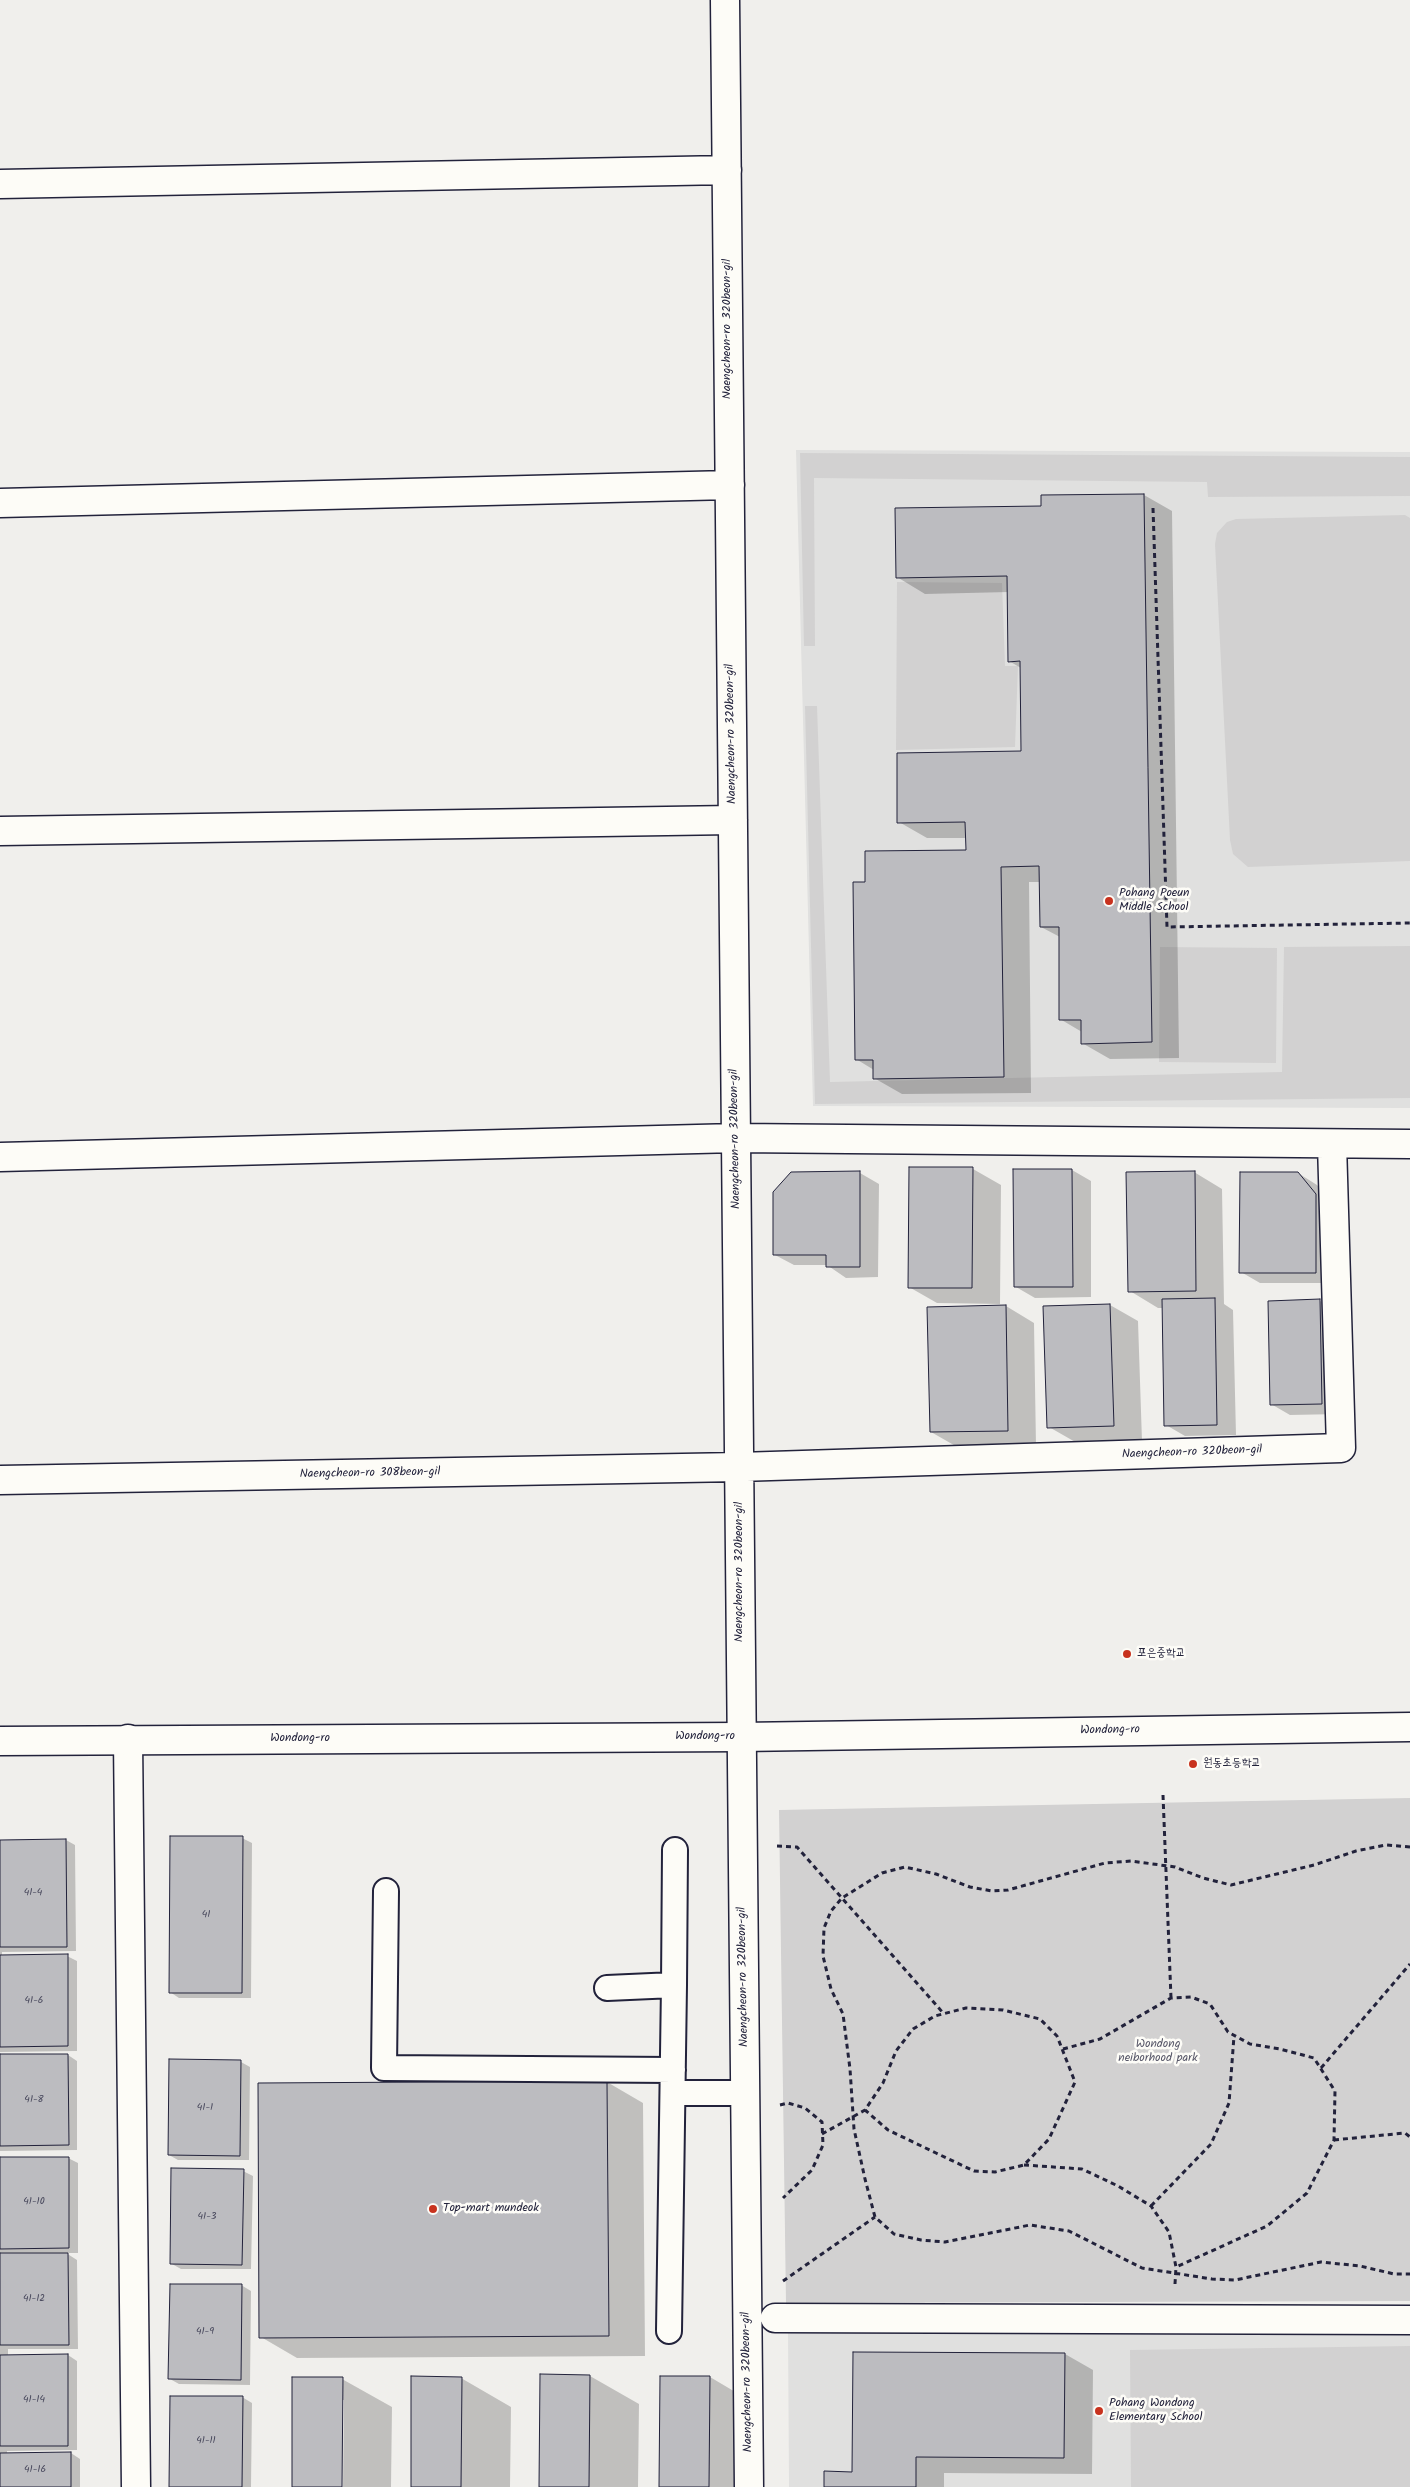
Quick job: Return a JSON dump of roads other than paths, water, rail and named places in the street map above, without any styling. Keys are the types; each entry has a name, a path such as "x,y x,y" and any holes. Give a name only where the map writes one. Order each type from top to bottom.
{"street":[{"name":"Naengcheon-ro 320beon-gil","path":"726,0 749,2487"},
{"path":"0,184 727,170"},
{"path":"0,503 730,485"},
{"path":"0,831 733,820"},
{"path":"0,1157 736,1138 1410,1144"},
{"name":"Naengcheon-ro 320beon-gil","path":"739,1467 1341,1448 1332,1144"},
{"name":"Naengcheon-ro 308beon-gil","path":"0,1480 739,1467"},
{"name":"Wondong-ro","path":"0,1741 741,1737 1410,1727"},
{"path":"128,1739 136,2487"},
{"path":"775,2318 1410,2320"}],"lane":[{"path":"669,2330 674,2093 675,1850"},
{"path":"386,1891 384,2068 673,2070"},
{"path":"606,1988 674,1985"},
{"path":"674,2093 745,2093"}],"place":[{"name":"Pohang Poeun Middle School","path":"1109,901"},
{"name":"포은중학교","path":"1127,1654"},
{"name":"원동초등학교","path":"1193,1764"},
{"name":"Top-mart mundeok","path":"433,2209"},
{"name":"Pohang Wondong Elementary School","path":"1099,2411"}],"park label":[{"name":"Wondong neiborhood park","path":"1158,2052"}]}
